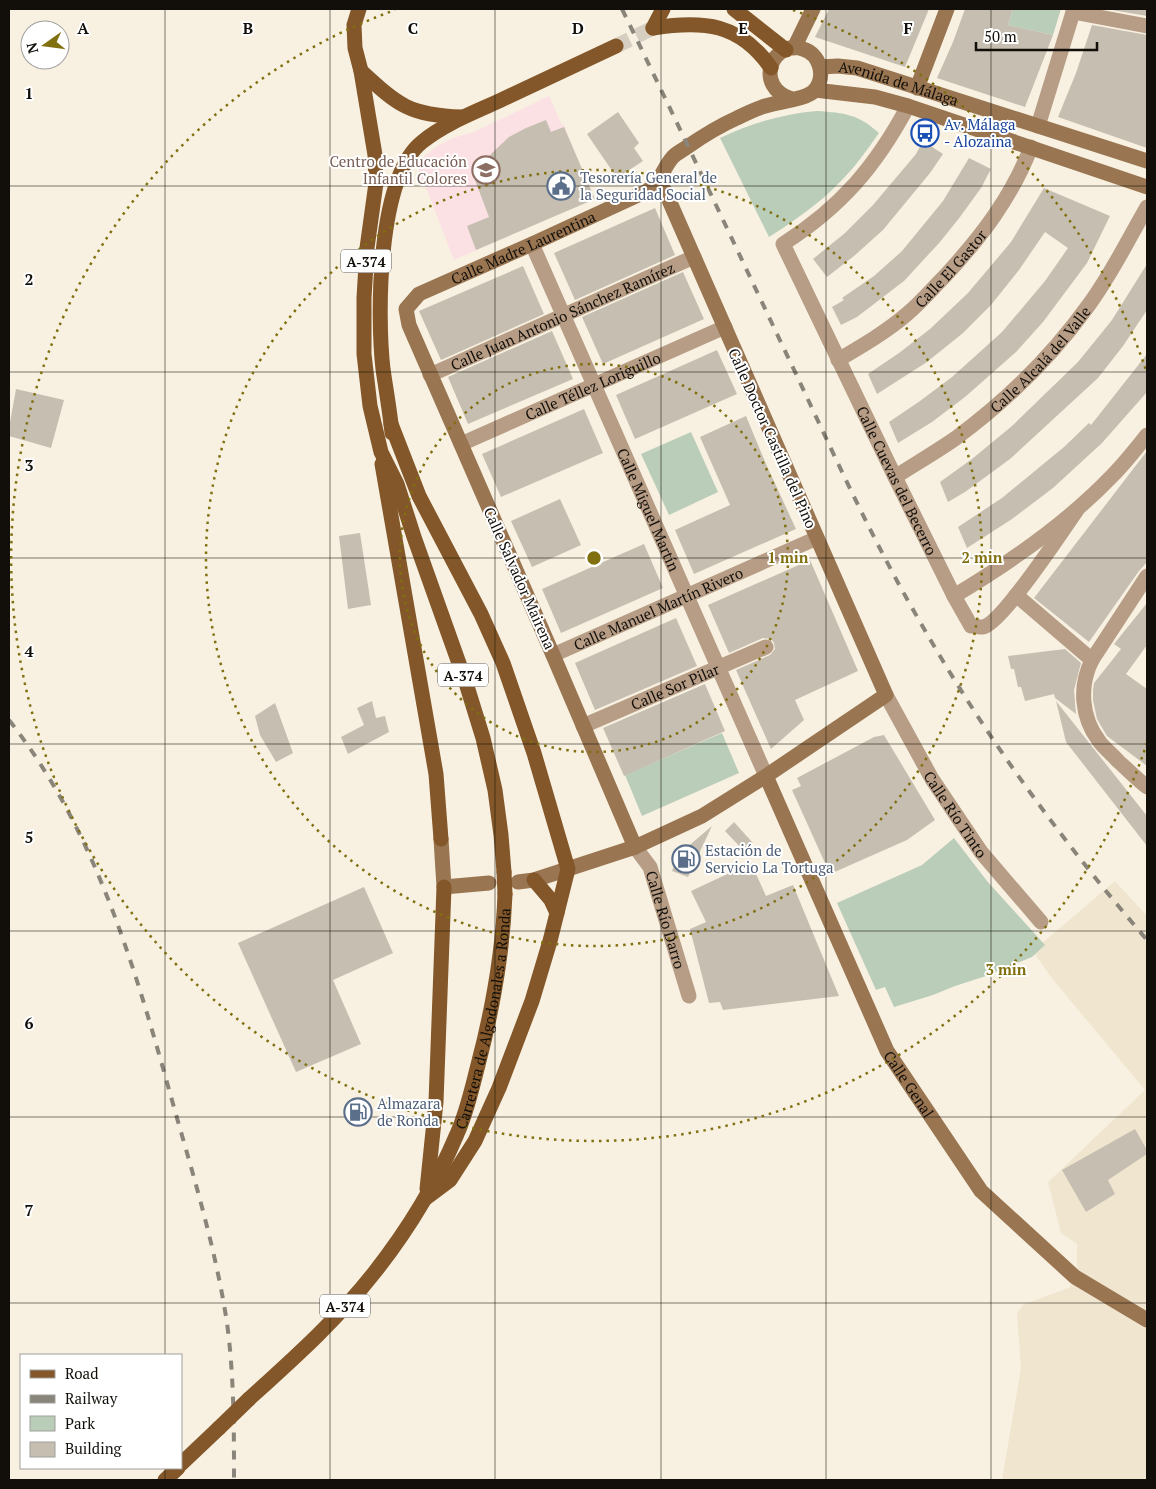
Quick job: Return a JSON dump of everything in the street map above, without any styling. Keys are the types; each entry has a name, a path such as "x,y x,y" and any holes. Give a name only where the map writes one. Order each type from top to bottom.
{"main road":[{"name":"Carretera de Algodonales a Ronda","path":"182,1463 288,1364 350,1301 379,1266 426,1198 458,1132 473,1085 498,980 503,934 504,872 502,835 495,790 483,738 466,683 397,484 380,452 370,406 364,354 364,298 367,248 376,183 374,145 362,71 355,48 354,25 359,9"},
{"path":"663,9 653,28 695,23 716,27 746,41 761,54 771,68"},
{"path":"734,9 790,49"},
{"path":"790,49 813,9"},
{"path":"917,88 947,9"},
{"name":"Carretera de Algodonales a Ronda","path":"397,484 383,368 380,300 383,256 390,208 398,178 408,158 421,143 464,117 616,46"},
{"path":"790,49 803,49 811,53 817,59 820,67 821,75 815,90 801,98 784,96 773,85 770,77 774,60 779,54 790,49"},
{"name":"Avenida de Málaga","path":"820,67 857,68 1147,161"},
{"path":"362,71 384,91 408,108 439,116 464,117"},
{"path":"763,107 773,85"},
{"name":"Avenida de Málaga","path":"815,90 875,97 908,106 1147,187"},
{"name":"Calle Madre Laurentina","path":"406,309 419,294 633,198 656,185 673,157 713,130 763,107 792,98"},
{"name":"Calle Doctor Castilla del Pino","path":"656,185 665,191 886,695"},
{"name":"Calle Salvador Mairena","path":"406,309 409,325 430,375 635,847"},
{"path":"391,424 419,496 481,614 503,663 534,753 568,870 532,1001 499,1088 475,1141 450,1180 426,1198"},
{"path":"380,452 436,774 441,839 444,888 436,1102 426,1198"},
{"path":"518,882 534,880 568,870 635,847 702,816 766,776 886,695"},
{"name":"Calle Genal","path":"766,776 887,1051 982,1191 1075,1277 1147,1320"},
{"path":"534,880 551,900 557,913"},
{"path":"444,888 488,883"},
{"path":"165,1480 177,1469"}],"street":[{"path":"1038,126 1074,11 1147,26"},
{"name":"Calle Cuevas del Becerro","path":"908,106 888,142 866,174 818,220 783,244 895,477 954,596 971,626 983,627 994,620 1016,595"},
{"name":"Calle El Gastor","path":"838,360 883,332 908,313 962,257 991,222 1014,186 1031,147"},
{"name":"Calle Alcalá del Valle","path":"895,477 957,437 1007,396 1064,337 1089,305 1147,207"},
{"name":"Calle Miguel Martín","path":"532,244 766,776"},
{"name":"Calle Juan Antonio Sánchez Ramírez","path":"430,375 694,257"},
{"name":"Calle Téllez Loriguillo","path":"461,444 725,327"},
{"path":"954,596 1036,544 1112,476 1147,435"},
{"path":"1076,510 1016,595 1092,660"},
{"name":"Calle Manuel Martín Rivero","path":"553,655 818,538"},
{"path":"1147,576 1142,594 1092,660 1086,671 1082,694 1088,722 1099,742 1147,787"},
{"name":"Calle Sor Pilar","path":"583,726 766,646"},
{"name":"Calle Río Tinto","path":"886,695 932,779 981,852 1041,922"},
{"name":"Calle Río Darro","path":"635,847 650,867 689,996"}],"shaded area":[{"name":"Centro de Educación Infantil Colores","path":"549,96 562,125 564,125 578,160 546,220 454,260 423,180 419,181 419,161 437,146 453,138 474,132"},
{"path":"1115,881 1147,916 1147,1480 1002,1480 1021,1368 1017,1313 1024,1304 1069,1288 1077,1277 1077,1244 1061,1233 1048,1182 1145,1090 1054,981 1034,953 1028,955"}],"green space":[{"path":"1013,9 1061,9 1053,35 1008,25"},
{"path":"817,111 858,118 879,133 856,164 824,198 769,237 720,138 767,120"},
{"path":"691,432 718,492 669,515 641,454"},
{"path":"722,733 739,773 642,816 625,775"},
{"path":"954,838 987,881 1045,945 1032,957 986,976 894,1007 885,987 876,990 837,903 922,865"}],"building":[{"path":"829,9 929,9 905,67 815,37"},
{"path":"965,9 1013,9 1008,25 1053,35 1025,107 937,78"},
{"path":"1106,9 1147,9 1147,16"},
{"path":"1092,25 1147,35 1147,148 1058,117 1076,73"},
{"path":"618,112 639,143 634,148 643,161 617,178 587,134"},
{"path":"546,120 551,132 564,127 595,199 476,250 467,226 489,217 475,180 482,166 492,153 509,137"},
{"path":"923,141 943,154 930,173 883,230 827,277 813,259 845,233 873,205 916,154"},
{"path":"969,158 991,169 981,188 960,217 904,281 857,317 841,325 832,307 874,276 902,251 943,201"},
{"path":"1044,188 1110,216 1087,263 1043,322 1016,352 965,397 932,422 898,443 889,422 952,377 1002,332 1045,281 1068,248 1045,232 1019,270 991,305 963,333 927,362 877,394 868,374 930,329 968,293 1011,242"},
{"path":"655,208 675,255 575,300 554,253"},
{"path":"1147,264 1147,310 1123,346 1098,378 1010,459 948,502 940,482 1012,426 1078,362 1112,320"},
{"path":"523,266 544,314 441,360 419,311"},
{"path":"683,272 704,319 603,364 582,317"},
{"path":"552,331 573,379 468,424 448,377"},
{"path":"717,350 737,394 635,439 616,395"},
{"path":"1147,354 1147,392 1102,443 1053,488 1012,519 967,548 958,527 1002,498 1064,447 1089,423 1091,425"},
{"path":"16,389 64,400 51,448 9,436"},
{"path":"584,409 603,453 501,497 482,454"},
{"path":"746,416 796,529 694,574 675,530 730,505 700,437"},
{"path":"1147,451 1147,562 1089,642 1034,598"},
{"path":"560,499 581,545 532,567 511,521"},
{"path":"360,533 371,605 348,609 339,536"},
{"path":"644,544 663,588 561,633 542,589"},
{"path":"810,560 858,671 795,700 804,720 771,749 736,670 770,655 775,649 774,643 771,639 763,638 729,653 708,605"},
{"path":"1147,603 1147,645 1126,674 1147,689 1147,766 1107,736 1097,719 1093,691 1094,683 1121,649 1114,644"},
{"path":"676,618 697,666 595,710 575,663"},
{"path":"1065,649 1081,663 1074,690 1076,714 1055,698 1054,694 1025,701 1021,687 1018,687 1014,669 1011,669 1008,656"},
{"path":"705,684 725,731 624,776 603,728"},
{"path":"372,701 376,718 385,716 389,732 348,754 341,737 364,725 357,708"},
{"path":"1056,701 1147,816 1147,846 1066,742"},
{"path":"275,703 293,753 276,762 260,735 255,716"},
{"path":"884,735 935,820 907,840 830,874 792,790 801,786 797,778 874,737"},
{"path":"734,822 753,843 744,851 725,831"},
{"path":"712,826 688,877 672,871 678,855"},
{"path":"751,863 766,896 793,885 839,996 723,1010 720,1002 709,1003 690,929 706,922 691,891"},
{"path":"364,887 393,953 333,980 361,1044 296,1072 238,943"},
{"path":"1135,1129 1147,1150 1147,1154 1108,1180 1115,1194 1086,1212 1062,1170"}],"tunnel":[{"path":"616,46 653,28"}],"railway":[{"path":"622,9 855,499 902,590 944,663 997,746 1055,826 1115,903 1147,940"},
{"path":"9,720 40,764 67,810 91,858 111,907 146,1008 211,1243 222,1296 227,1323 232,1382 234,1480"}],"place":[{"name":"Av. Málaga - Alozaina","path":"925,133"},
{"name":"Centro de Educación Infantil Colores","path":"486,170"},
{"name":"Tesorería General de la Seguridad Social","path":"561,186"},
{"name":"Estación de Servicio La Tortuga","path":"686,859"},
{"name":"Almazara de Ronda","path":"358,1112"}]}
